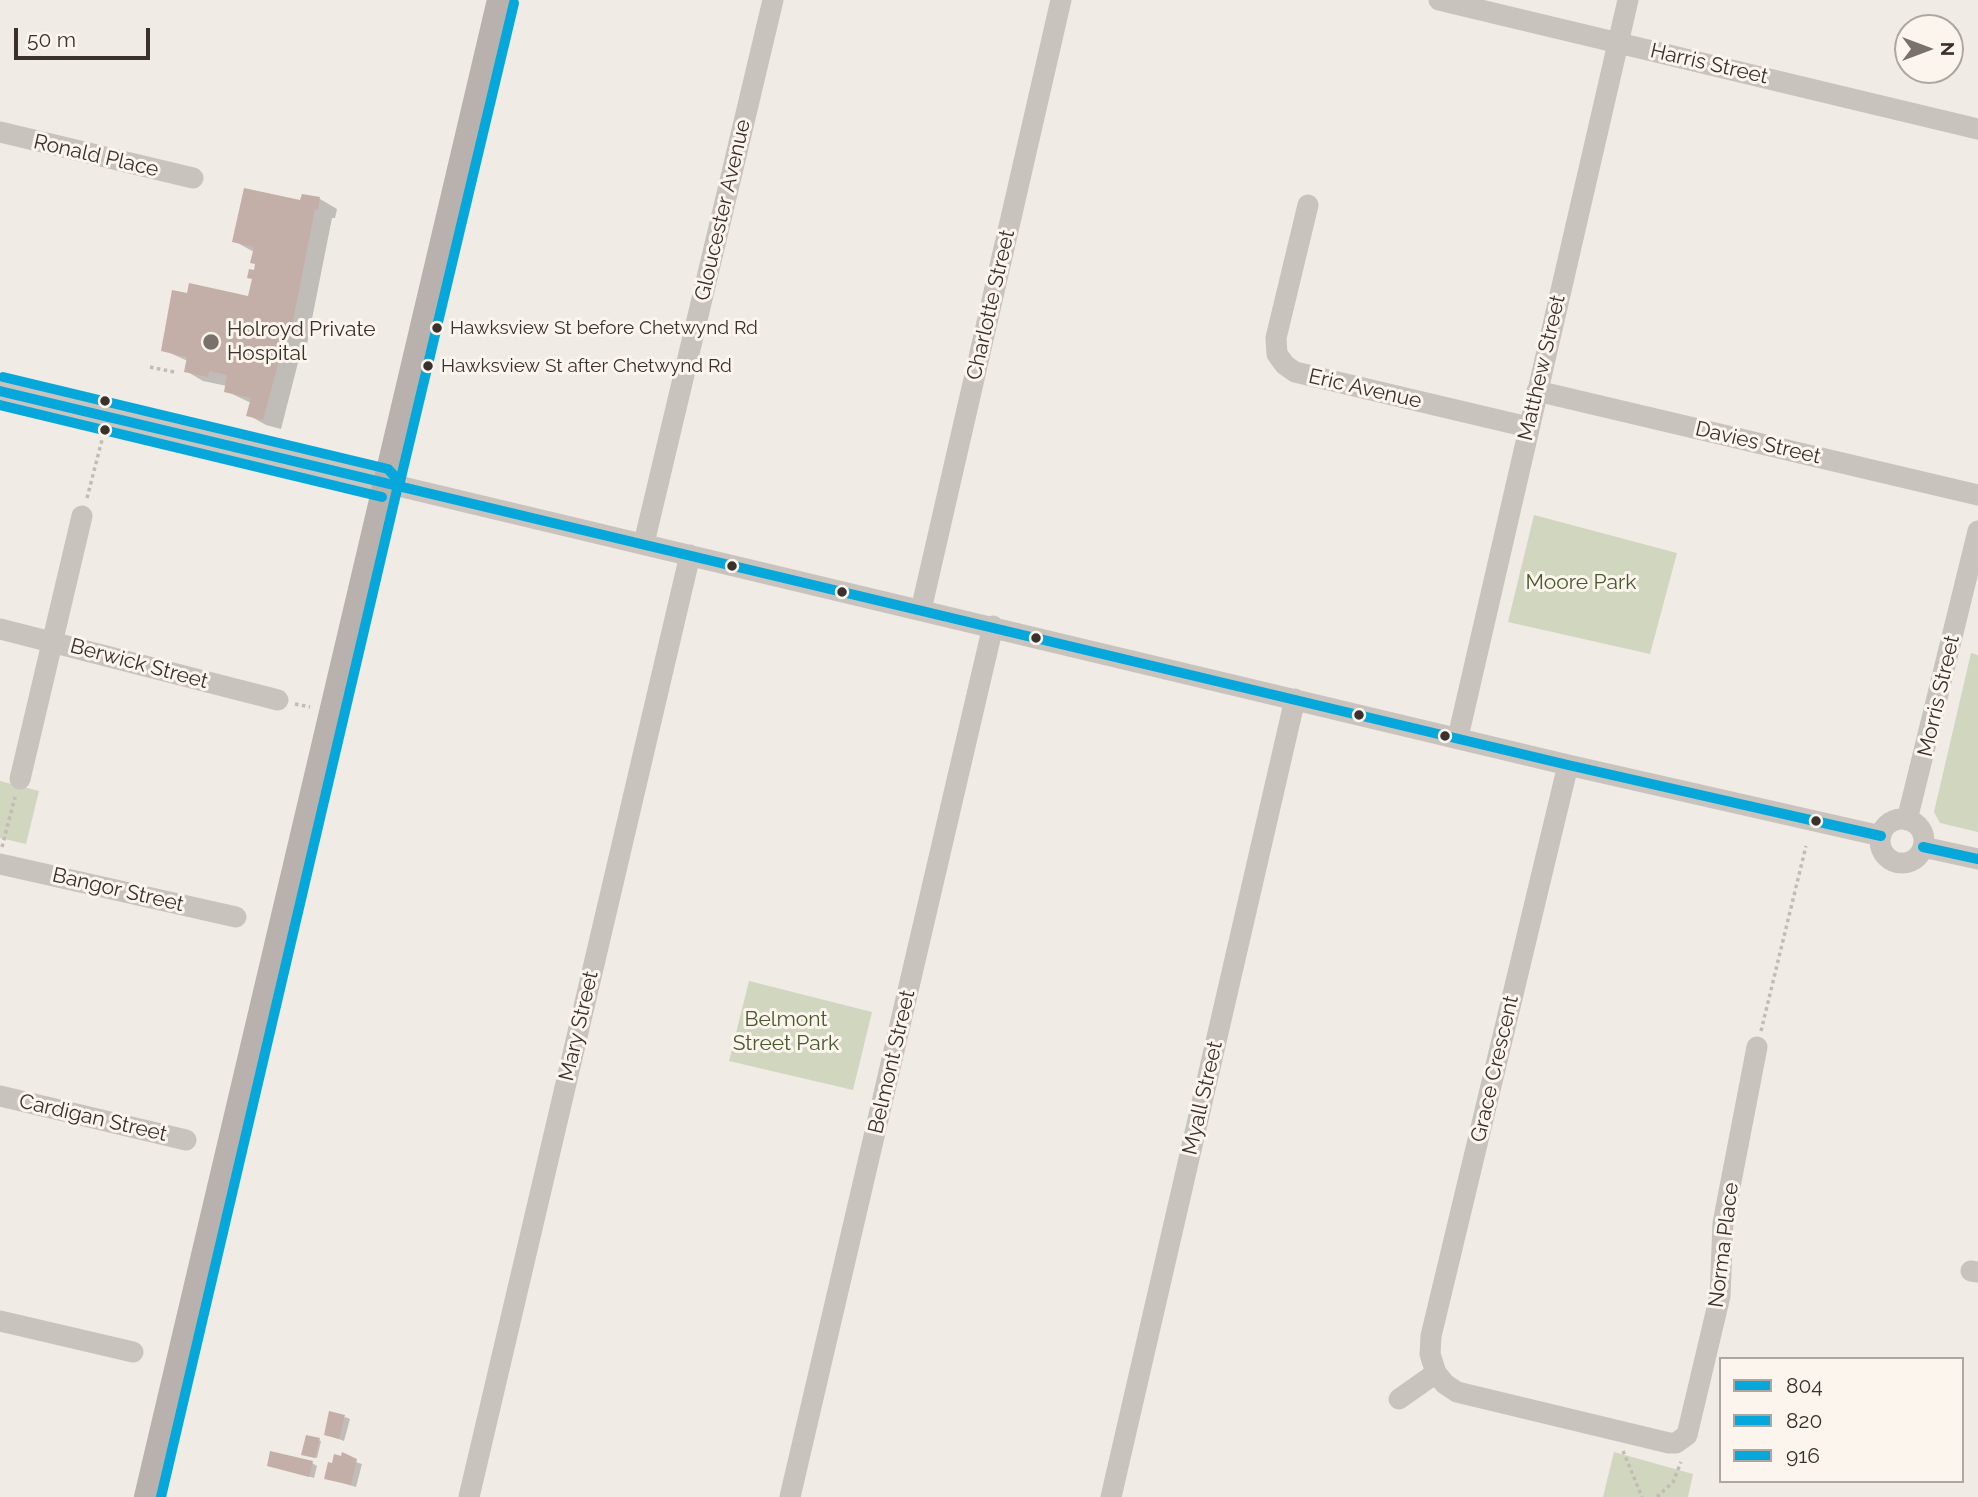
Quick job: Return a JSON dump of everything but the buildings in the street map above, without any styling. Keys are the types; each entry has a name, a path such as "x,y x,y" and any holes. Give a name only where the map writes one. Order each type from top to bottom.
{"main road":[{"path":"147,1497 500,0"}],"street":[{"name":"Gloucester Avenue","path":"644,543 773,0"},
{"name":"Charlotte Street","path":"920,610 1061,0"},
{"name":"Harris Street","path":"1439,0 1978,129"},
{"name":"Matthew Street","path":"1458,737 1629,0"},
{"name":"Ronald Place","path":"0,132 193,178"},
{"name":"Eric Avenue","path":"1308,205 1276,338 1277,354 1285,365 1295,372 1528,427"},
{"path":"0,391 1568,765 1881,836"},
{"name":"Davies Street","path":"1537,391 1978,495"},
{"path":"20,779 82,516"},
{"name":"Morris Street","path":"1907,820 1978,531"},
{"name":"Mary Street","path":"469,1497 690,555"},
{"name":"Belmont Street","path":"790,1497 993,626"},
{"name":"Berwick Street","path":"0,629 278,700"},
{"name":"Myall Street","path":"1111,1497 1295,699"},
{"name":"Grace Crescent","path":"1436,1373 1430,1354 1431,1336 1568,765"},
{"path":"1907,820 1919,827 1923,846 1914,859 1908,862 1893,861 1882,850 1881,836 1888,824 1907,820"},
{"path":"1923,846 1978,859"},
{"name":"Bangor Street","path":"0,864 236,917"},
{"name":"Norma Place","path":"1684,1437 1720,1296 1723,1223 1757,1047"},
{"name":"Cardigan Street","path":"0,1096 186,1140"},
{"path":"0,1321 132,1352"},
{"path":"1399,1399 1436,1373 1457,1392 1669,1443 1684,1437"}],"path":[{"path":"150,367 174,372"},
{"path":"82,516 102,440"},
{"path":"0,853 20,779"},
{"path":"1757,1047 1807,846"},
{"path":"1657,1497 1673,1482 1683,1457 1684,1437"},
{"path":"1622,1450 1642,1497"}],"green space":[{"name":"Moore Park","path":"1534,515 1677,553 1650,654 1508,622"},
{"path":"1971,653 1978,655 1978,832 1940,823 1934,812"},
{"path":"0,781 39,791 26,844 0,838"},
{"name":"Belmont Street Park","path":"749,981 872,1012 853,1090 729,1061"},
{"path":"1614,1452 1693,1474 1688,1497 1603,1497"}],"transit line":[{"name":"820","path":"399,486 514,3"},
{"name":"916","path":"3,377 388,469 399,481 161,1497"},
{"name":"804","path":"0,391 1568,765 1881,836"},
{"name":"820","path":"0,405 382,497"},
{"name":"804","path":"1923,847 1978,859"}],"place":[{"name":"Hawksview St before Chetwynd Rd","path":"437,328"},
{"name":"Holroyd Private Hospital","path":"211,342"},
{"name":"Hawksview St after Chetwynd Rd","path":"428,366"}]}
